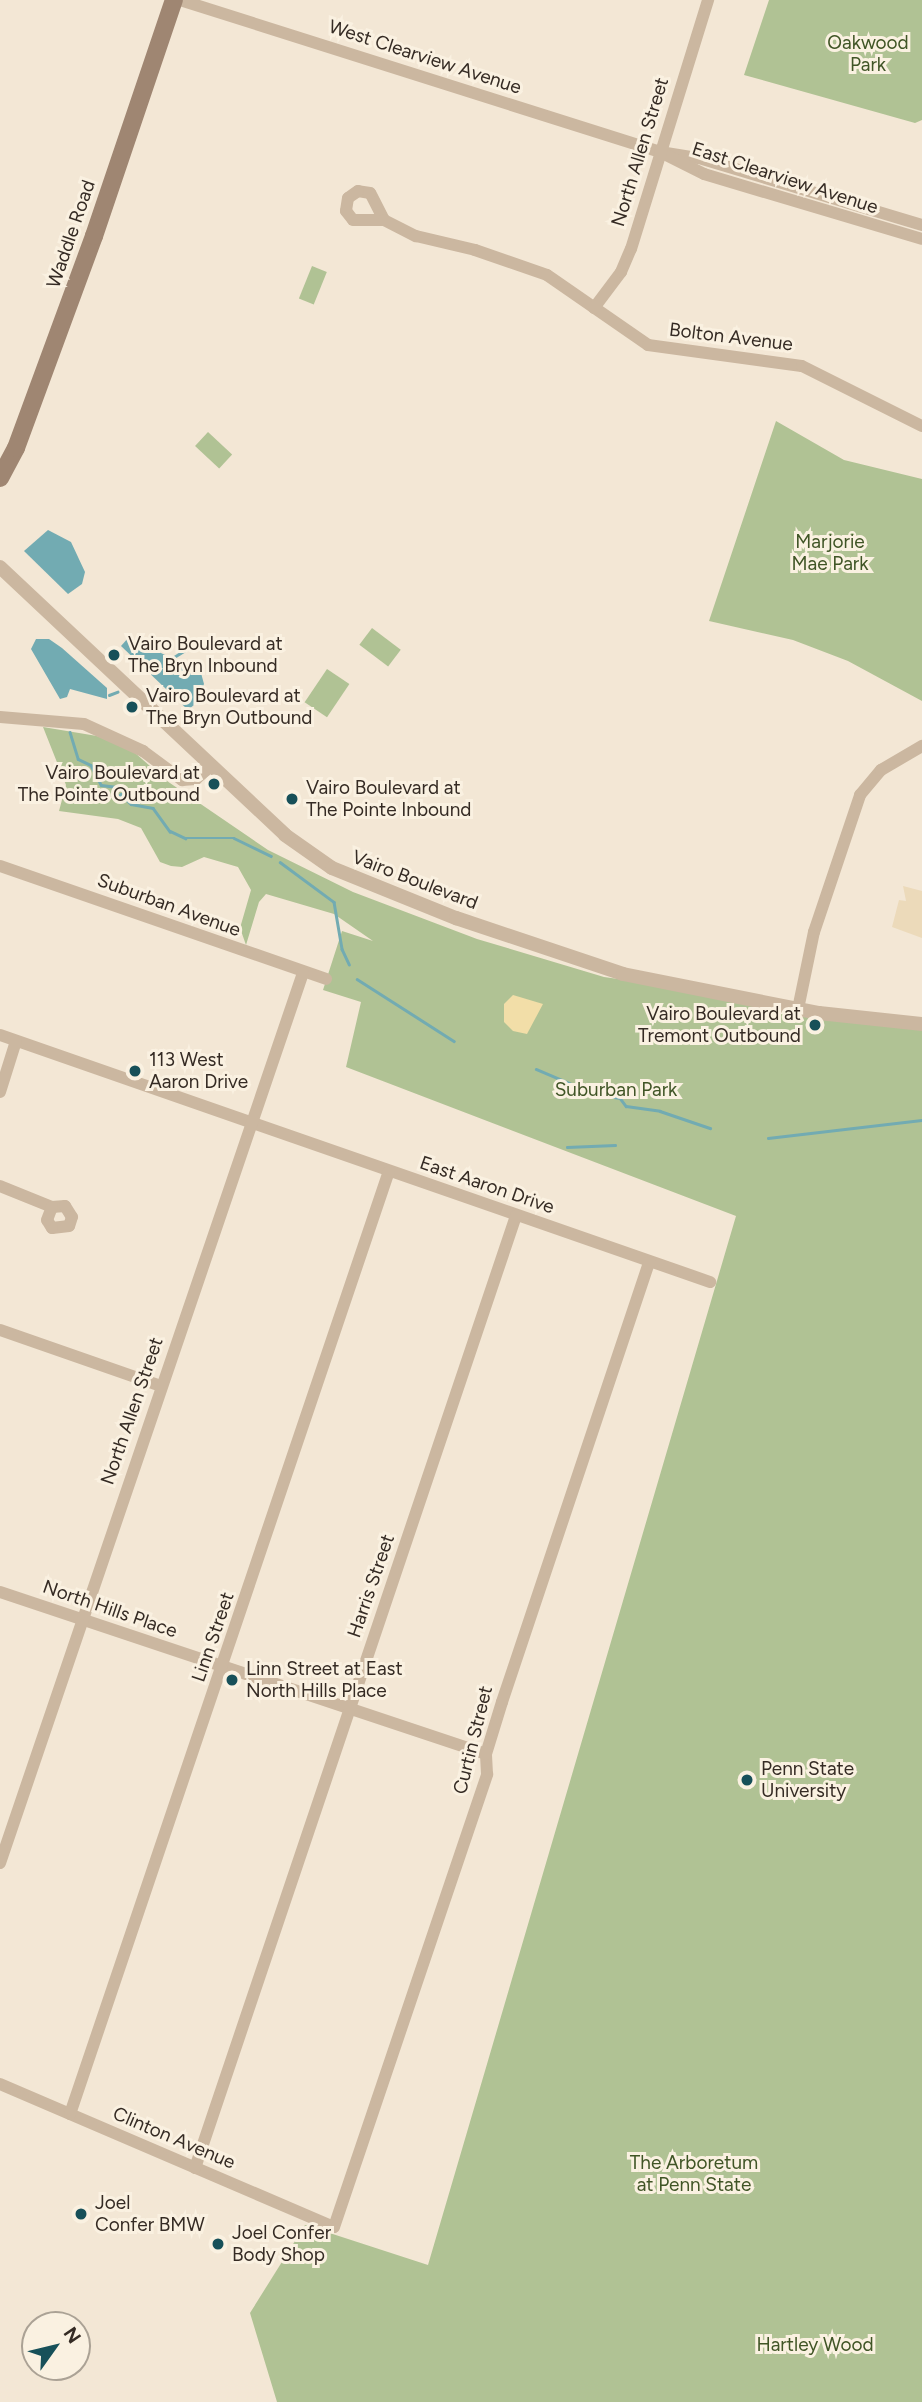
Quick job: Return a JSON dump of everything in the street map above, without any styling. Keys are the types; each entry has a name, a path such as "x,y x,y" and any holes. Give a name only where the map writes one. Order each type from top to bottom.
{"main road":[{"name":"Waddle Road","path":"0,478 16,448 94,236 174,0"}],"street":[{"name":"West Clearview Avenue","path":"180,0 660,152"},
{"name":"North Allen Street","path":"594,309 621,272 631,249 708,0"},
{"name":"East Clearview Avenue","path":"660,152 699,158 922,225"},
{"name":"East Clearview Avenue","path":"660,152 704,174 922,239"},
{"name":"Bolton Avenue","path":"384,220 416,236 475,250 547,275 630,337 663,349 802,366 922,426"},
{"name":"Vairo Boulevard","path":"0,567 308,853 368,884 590,965 798,1010 922,1024"},
{"path":"0,718 22,716 84,723 132,744 182,780 196,779 212,765"},
{"path":"798,1010 814,932 860,796 881,770 922,746"},
{"name":"Suburban Avenue","path":"0,866 326,979"},
{"name":"North Allen Street","path":"0,1863 303,973"},
{"name":"East Aaron Drive","path":"0,1035 710,1282"},
{"path":"0,1092 16,1041"},
{"name":"Linn Street","path":"70,2114 389,1171"},
{"path":"0,1186 52,1207"},
{"name":"Harris Street","path":"195,2168 516,1216"},
{"name":"Curtin Street","path":"334,2227 487,1774 486,1754 649,1262"},
{"path":"0,1330 161,1386"},
{"name":"North Hills Place","path":"0,1592 486,1754"},
{"name":"Clinton Avenue","path":"0,2084 334,2227"}],"green space":[{"name":"Oakwood Park","path":"769,0 922,0 922,120 915,123 744,75"},
{"path":"312,266 327,272 314,304 299,298"},
{"name":"Marjorie Mae Park","path":"776,421 844,460 922,479 922,701 848,661 793,640 709,621"},
{"path":"208,432 232,455 219,468 195,446"},
{"path":"372,628 401,650 388,666 359,645"},
{"path":"327,669 349,684 327,717 305,702"},
{"name":"The Arboretum at Penn State","path":"43,727 97,736 134,752 167,781 268,850 353,892 477,939 604,977 922,1022 922,2402 277,2402 250,2313 305,2225 428,2265 736,1216 346,1067 361,1002 323,990 342,931 373,941 334,914 266,894 259,902 246,945 240,928 251,890 238,867 204,857 182,867 171,866 160,862 141,828 118,819 59,811 66,785"}],"sand":[{"path":"513,995 543,1004 527,1034 513,1031 504,1022 504,1004"}],"shaded area":[{"path":"903,886 922,891 922,938 892,927 899,900 906,901"}],"water":[{"path":"48,530 71,542 85,572 82,584 68,594 24,551"},
{"path":"129,637 201,673 204,684 195,704 188,710 121,646"},
{"path":"36,639 49,639 62,648 107,688 107,699 70,689 67,697 60,699 31,649"}],"waterway":[{"path":"174,657 190,647"},
{"path":"109,695 117,692"},
{"path":"70,732 78,759 91,765 101,785 117,787 116,798 121,794 131,804 153,808 170,831 185,838 234,838 271,856"},
{"path":"280,862 334,902 342,949 349,964"},
{"path":"357,979 454,1041"},
{"path":"536,1069 595,1094 620,1098 626,1106 660,1111 710,1128"},
{"path":"768,1138 922,1120"},
{"path":"567,1147 615,1145"}],"place":[{"name":"Vairo Boulevard at The Bryn Inbound","path":"114,655"},
{"name":"Vairo Boulevard at The Bryn Outbound","path":"132,707"},
{"name":"Vairo Boulevard at The Pointe Outbound","path":"214,784"},
{"name":"Vairo Boulevard at The Pointe Inbound","path":"292,799"},
{"name":"Vairo Boulevard at Tremont Outbound","path":"815,1025"},
{"name":"113 West Aaron Drive","path":"135,1071"},
{"name":"Linn Street at East North Hills Place","path":"232,1680"},
{"name":"Penn State University","path":"747,1780"},
{"name":"Joel Confer BMW","path":"81,2214"},
{"name":"Joel Confer Body Shop","path":"218,2244"}],"park label":[{"name":"Suburban Park","path":"616,1090"},
{"name":"Hartley Wood","path":"815,2345"}]}
